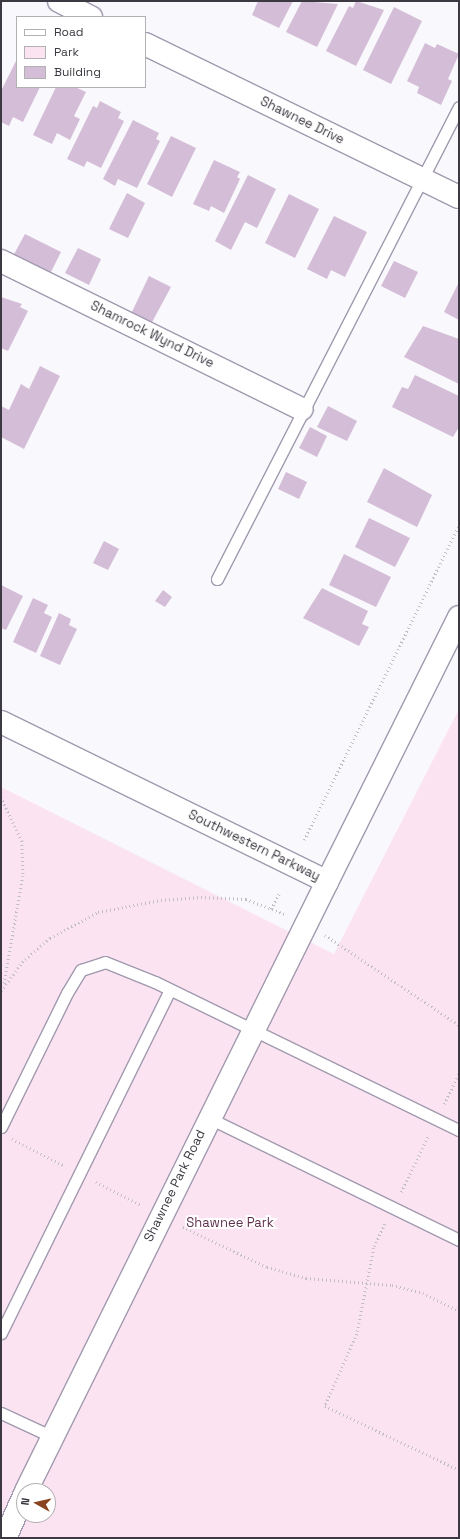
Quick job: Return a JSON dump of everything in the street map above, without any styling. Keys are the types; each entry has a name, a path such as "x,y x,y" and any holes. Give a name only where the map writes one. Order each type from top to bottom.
{"street":[{"path":"59,1 89,16"},
{"name":"Shawnee Drive","path":"146,44 459,197"},
{"name":"Shamrock Wynd Drive","path":"1,261 302,409"},
{"name":"Southwestern Parkway","path":"1,722 327,882 459,617"},
{"name":"Shawnee Park Road","path":"30,1483 160,1215 327,882"},
{"path":"4,1538 16,1513"}],"lane":[{"path":"217,580 302,409 423,180 459,107"},
{"path":"1,1127 81,970 105,962 170,990 459,1130"},
{"path":"1,1334 170,990"},
{"path":"209,1118 459,1240"},
{"path":"1,1413 53,1437"}],"path":[{"path":"304,840 459,524"},
{"path":"1,797 22,841 23,876 4,985"},
{"path":"271,909 279,894"},
{"path":"1,991 22,962 50,938 98,912 161,900 201,897 246,899 306,924 459,1025"},
{"path":"459,1073 374,1248 357,1334 325,1406 459,1470"},
{"path":"160,1215 267,1267 306,1278 367,1281 423,1293 459,1311"}],"green space":[{"name":"Shawnee Park","path":"459,709 459,1538 1,1538 1,787 334,954"}],"building":[{"path":"258,1 293,1 279,28 252,15"},
{"path":"302,1 338,4 317,47 286,32"},
{"path":"356,1 384,10 356,66 326,51 349,6 353,8"},
{"path":"394,7 422,21 391,84 363,70"},
{"path":"425,43 435,48 437,44 459,54 448,79 452,81 441,105 417,93 419,87 407,81"},
{"path":"16,61 16,88 40,88 23,122 13,117 9,126 1,122 1,91"},
{"path":"56,88 77,88 86,92 74,116 80,119 70,140 57,133 52,144 33,135"},
{"path":"100,101 121,112 118,118 124,121 101,168 87,161 84,167 67,159 93,106 97,108"},
{"path":"133,120 159,133 156,139 160,141 137,188 118,179 115,186 103,179"},
{"path":"171,136 196,148 172,197 147,184"},
{"path":"214,160 240,172 237,177 240,179 224,213 211,206 209,211 193,204"},
{"path":"248,175 276,189 257,228 245,222 231,250 215,241"},
{"path":"127,193 145,203 128,238 109,229"},
{"path":"289,194 319,209 295,258 265,243"},
{"path":"334,216 367,232 345,277 331,270 327,279 307,269"},
{"path":"25,234 61,252 50,274 13,256"},
{"path":"78,248 101,259 89,285 65,273"},
{"path":"394,261 418,272 405,298 381,286"},
{"path":"149,276 171,287 151,324 131,314"},
{"path":"459,282 459,320 444,312"},
{"path":"1,297 22,304 20,307 28,311 8,351 1,348"},
{"path":"423,326 459,339 459,384 404,357"},
{"path":"40,366 60,376 24,449 1,437 1,406 9,410 21,384 29,389"},
{"path":"415,375 459,396 459,427 453,437 392,407 402,387 408,389"},
{"path":"328,406 357,421 347,441 317,427"},
{"path":"310,427 327,436 317,457 299,448"},
{"path":"384,468 432,495 417,527 367,502"},
{"path":"286,472 307,482 299,499 278,489"},
{"path":"369,518 410,538 395,567 355,547"},
{"path":"104,541 119,549 108,570 93,563"},
{"path":"344,554 391,577 376,607 329,585"},
{"path":"1,585 23,596 6,630 1,628"},
{"path":"322,588 368,611 362,624 369,627 359,646 303,618"},
{"path":"163,590 172,597 165,607 155,601"},
{"path":"33,598 48,605 44,613 52,617 36,653 13,642"},
{"path":"59,613 71,619 69,625 77,629 60,665 40,656"}]}
